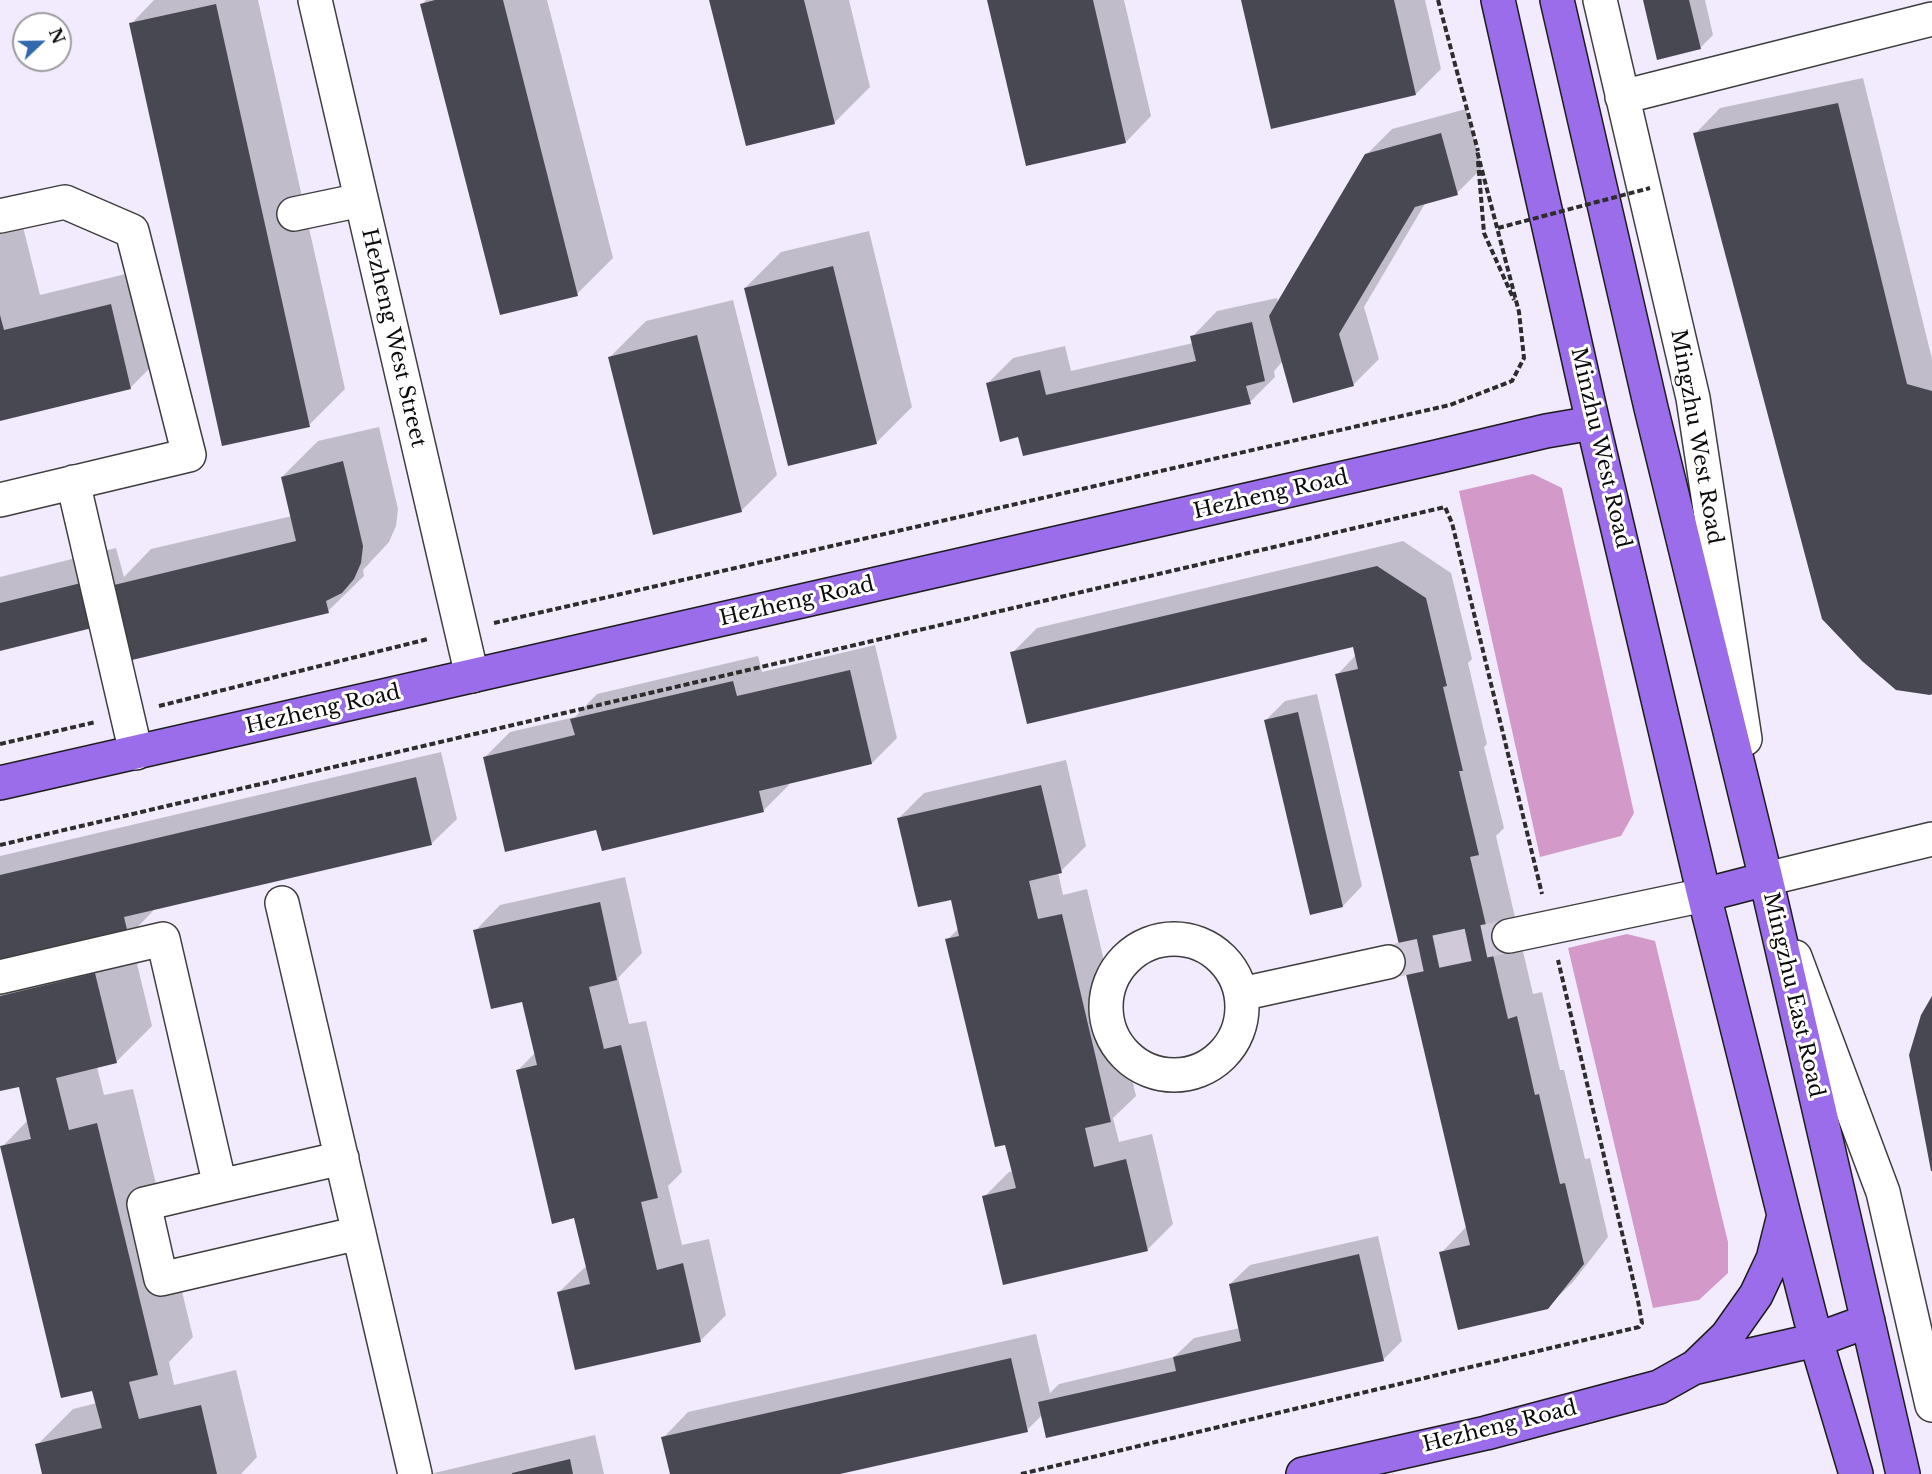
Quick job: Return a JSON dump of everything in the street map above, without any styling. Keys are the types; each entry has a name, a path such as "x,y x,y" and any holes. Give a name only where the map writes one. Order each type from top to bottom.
{"main road":[{"name":"Minzhu West Road","path":"1498,0 1521,94 1593,423 1704,894"},
{"path":"1557,0 1651,408 1766,879 1704,894 1816,1340 1856,1474"},
{"name":"Hezheng Road","path":"0,783 1546,431 1593,423"},
{"name":"Mingzhu East Road","path":"1766,879 1903,1474"},
{"name":"Hezheng Road","path":"1303,1474 1486,1433 1659,1387 1693,1368 1727,1336 1756,1295 1773,1259 1784,1215"},
{"name":"Hezheng Road","path":"1693,1368 1816,1340 1868,1322"}],"street":[{"name":"Hezheng West Street","path":"315,0 472,676"},
{"name":"Mingzhu West Road","path":"1600,0 1693,398 1766,879"},
{"path":"1622,98 1932,19"},
{"path":"294,214 361,200"},
{"path":"0,216 65,202 132,231 189,455 0,500"},
{"path":"73,482 136,753"},
{"path":"1766,879 1932,838"},
{"name":"Mingzhu East Road","path":"1766,879 1882,1192 1922,1317 1932,1405"},
{"path":"1509,936 1704,894"},
{"path":"282,903 415,1474"},
{"path":"0,977 163,939 220,1186"},
{"path":"1161,939 1188,939 1212,950 1231,969 1241,994 1241,1021 1231,1046 1212,1065 1187,1075 1160,1075 1135,1064 1116,1045 1106,1020 1106,993 1117,968 1136,949 1161,939"},
{"path":"1241,994 1388,962"},
{"path":"342,1158 144,1204 161,1279 359,1233"}],"path":[{"path":"0,744 462,630 1450,405 1512,381 1524,358 1519,312 1438,0"},
{"path":"1478,151 1484,233 1519,312"},
{"path":"1498,228 1650,188"},
{"path":"0,845 1445,507 1452,523 1550,927 1642,1323 1639,1327 1021,1474"}],"shaded area":[{"path":"1533,474 1562,488 1634,813 1621,836 1540,857 1459,491"},
{"path":"1627,934 1655,941 1728,1242 1728,1273 1699,1300 1653,1308 1568,948"}],"building":[{"path":"435,0 503,0 578,296 500,315 420,4"},
{"path":"709,0 804,0 835,124 746,146"},
{"path":"987,0 1093,0 1126,143 1026,166"},
{"path":"1241,0 1394,0 1416,95 1271,129"},
{"path":"1643,0 1689,0 1701,49 1657,60"},
{"path":"216,4 310,427 222,446 129,23"},
{"path":"1838,103 1907,384 1932,391 1932,694 1930,695 1896,690 1862,661 1822,619 1693,133"},
{"path":"1441,133 1458,195 1415,207 1339,334 1354,386 1293,403 1269,316 1365,154"},
{"path":"833,266 877,444 788,466 744,288"},
{"path":"111,304 131,389 0,421 0,315 4,330"},
{"path":"1252,322 1265,381 1246,386 1251,404 1023,456 1018,437 1000,442 986,383 1040,370 1046,395 1196,361 1190,336"},
{"path":"697,335 742,512 653,535 608,357"},
{"path":"343,461 363,546 361,563 354,579 342,593 326,601 329,613 132,660 114,585 296,541 281,477"},
{"path":"1377,566 1426,598 1447,686 1443,687 1463,771 1459,771 1479,855 1470,857 1508,1019 1517,1016 1535,1095 1539,1094 1560,1184 1565,1183 1584,1264 1548,1309 1458,1330 1439,1252 1470,1245 1335,674 1358,669 1353,647 1027,724 1010,652"},
{"path":"81,583 92,628 0,651 0,603"},
{"path":"850,670 872,764 759,791 764,812 602,851 596,830 505,852 483,757 575,735 570,719 733,681 737,696"},
{"path":"1298,712 1343,907 1310,915 1264,720"},
{"path":"416,777 432,845 124,917 129,938 0,968 0,875"},
{"path":"1041,785 1062,873 1029,881 1038,919 1062,914 1111,1122 1085,1128 1094,1167 1126,1159 1148,1251 1003,1285 982,1196 1016,1188 1005,1145 995,1147 945,939 959,936 951,900 918,907 897,818"},
{"path":"600,902 617,980 589,987 604,1049 621,1045 658,1198 641,1202 657,1270 683,1263 701,1342 575,1370 557,1292 590,1284 574,1218 552,1224 516,1070 537,1065 522,1002 491,1009 473,930"},
{"path":"95,973 117,1063 56,1078 69,1130 97,1123 158,1375 129,1382 139,1419 201,1405 217,1474 42,1474 35,1444 102,1428 92,1391 61,1398 0,1146 31,1139 19,1087 0,1091 0,996"},
{"path":"1932,996 1931,1171 1909,1055 1921,1015"},
{"path":"1359,1254 1384,1361 1046,1438 1038,1402 1176,1371 1173,1357 1241,1341 1229,1284"},
{"path":"1011,1358 1028,1432 840,1474 670,1474 661,1437"},
{"path":"570,1459 573,1474 512,1474 512,1473"}],"tunnel":[{"path":"1388,962 1509,936"}]}
